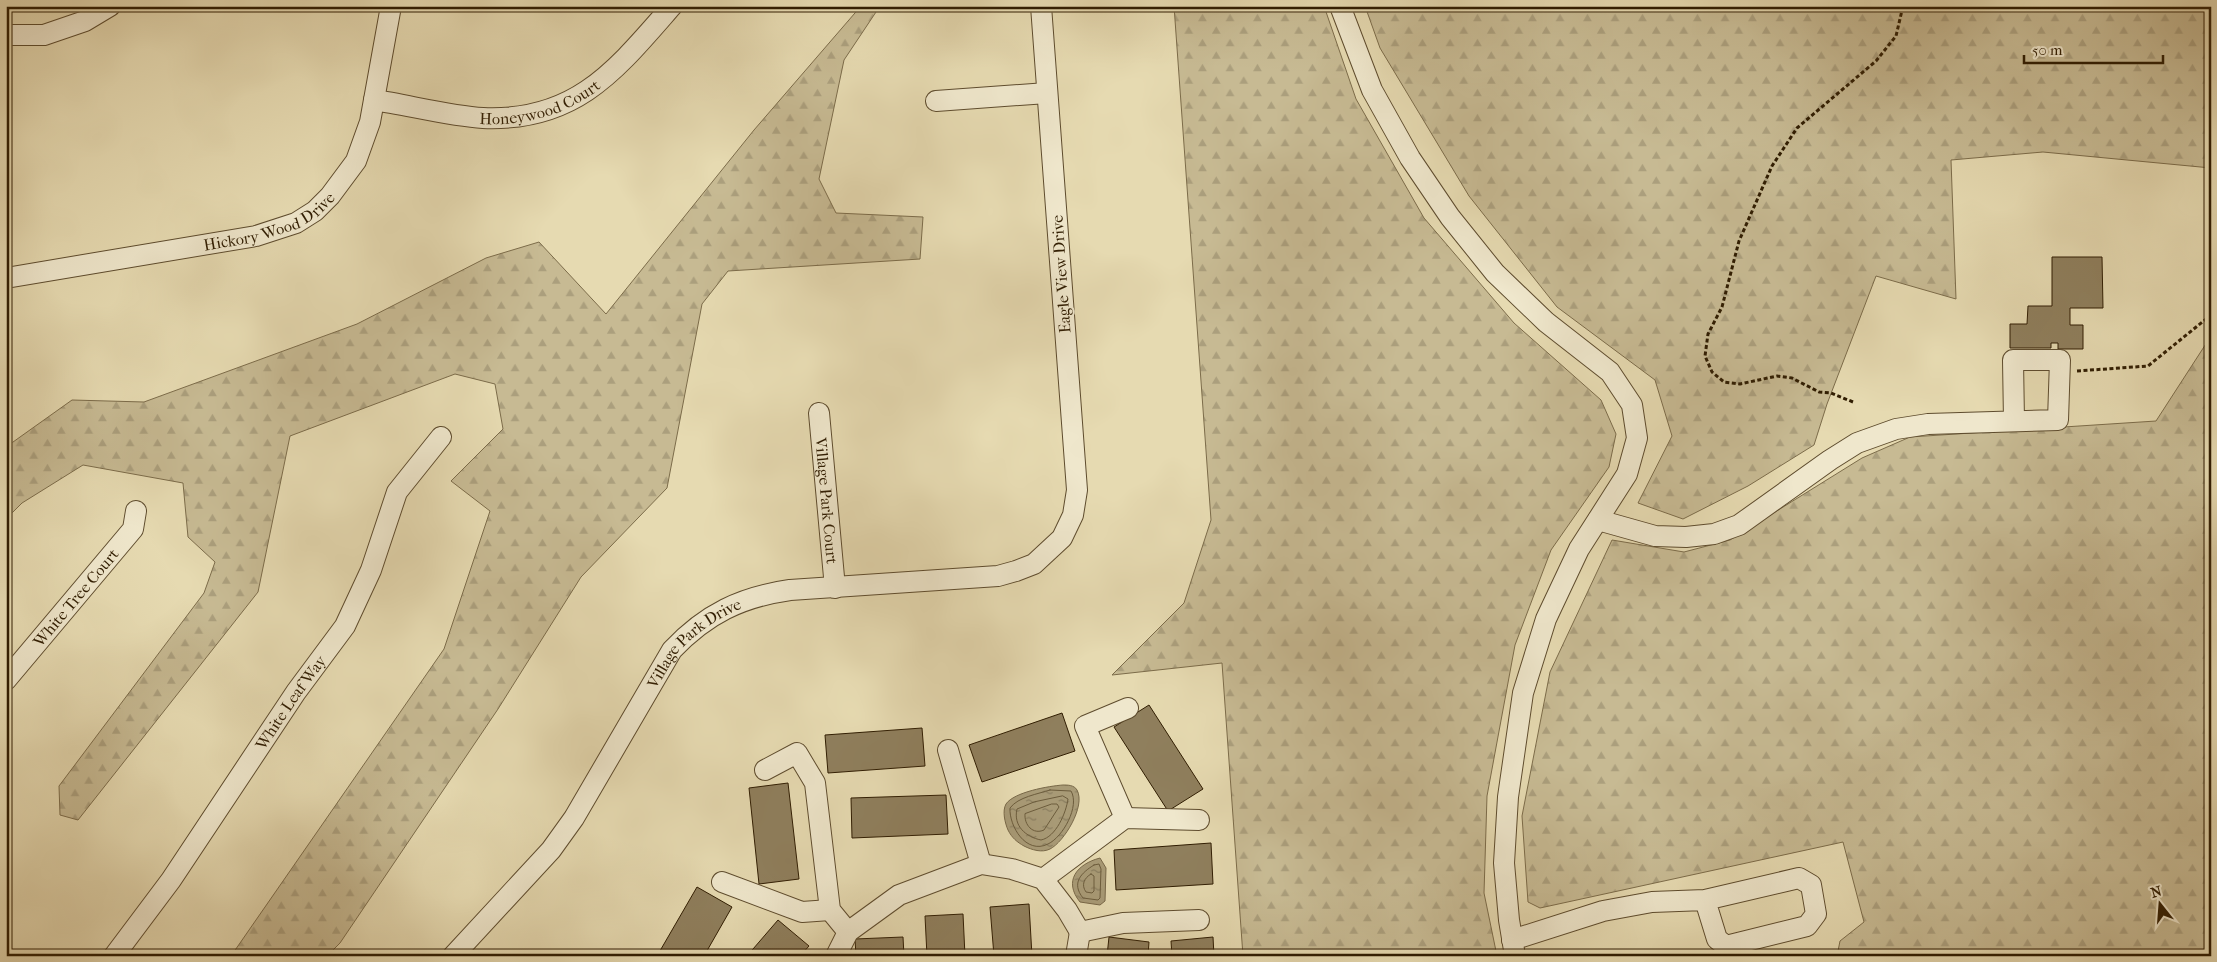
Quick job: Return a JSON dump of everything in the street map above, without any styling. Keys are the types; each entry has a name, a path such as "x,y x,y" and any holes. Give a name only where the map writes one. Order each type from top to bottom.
{"street":[{"path":"6,35 44,35 85,21 110,6"},
{"name":"Hickory Wood Drive","path":"6,278 256,236 296,223 315,211 330,196 356,161 370,122 391,6"},
{"name":"Honeywood Court","path":"374,100 482,118 537,113 562,105 593,88 621,63 672,6"},
{"name":"Eagle View Drive","path":"1041,6 1077,490 1073,515 1062,538"},
{"path":"1340,6 1372,90 1410,158 1450,217 1495,273 1546,322 1610,372 1632,404 1637,438 1627,474 1579,548 1546,619 1523,693 1508,797 1504,863 1508,920 1514,948 1603,912 1652,902 1705,900 1799,878 1811,885 1816,914 1807,926 1726,946 1717,939 1705,900"},
{"path":"936,101 1047,93"},
{"path":"1598,520 1654,536 1686,538 1714,534 1739,525 1857,443 1896,429 1928,424 2058,420 2060,360 2013,360 2014,421"},
{"name":"Village Park Court","path":"819,413 835,588"},
{"name":"White Leaf Way","path":"114,956 171,880 296,692 345,626 371,570 397,492 441,437"},
{"name":"White Tree Court","path":"6,680 133,529 136,511"},
{"name":"Village Park Drive","path":"453,956 551,850 574,818 672,650 691,630 712,616 744,600 767,593 998,576 1034,564 1062,538"},
{"path":"1124,818 1084,726 1128,708"},
{"path":"948,750 981,864"},
{"path":"764,770 797,754 815,783 830,910 848,932"},
{"path":"1043,879 1124,818 1199,820"},
{"path":"836,956 848,932 898,896 981,864 1012,868 1043,879 1080,932 1076,956"},
{"path":"722,882 802,912 830,910"},
{"path":"1080,932 1123,923 1198,920"}],"path":[{"path":"1853,402 1819,392 1792,378 1777,376 1740,384 1724,382 1712,372 1706,356 1708,334 1722,307 1740,241 1772,166 1797,128 1876,61 1896,36 1903,6"},
{"path":"2060,372 2148,366 2211,315"}],"green space":[{"path":"861,6 880,6 844,60 819,179 836,213 923,217 920,259 728,271 702,304 667,488 581,577 498,709 340,943 327,956 231,956 444,649 490,511 451,481 503,429 495,384 455,374 290,436 258,592 78,820 60,815 59,786 204,593 215,562 188,537 183,483 83,465 22,503 6,519 6,447 72,400 144,402 357,324 486,258 539,242 606,314 754,130"},
{"path":"1174,6 1324,6 1356,99 1424,218 1514,323 1601,400 1616,434 1609,467 1551,550 1515,645 1487,796 1484,893 1497,956 1243,956 1222,663 1112,675 1184,603 1211,520"},
{"path":"1365,6 2211,6 2211,168 2043,152 1951,160 1956,299 1876,276 1827,404 1814,445 1748,486 1683,519 1638,503 1672,436 1655,380 1557,307 1469,196 1380,48"},
{"path":"2211,336 2211,956 1837,956 1840,941 1864,922 1843,842 1540,908 1528,902 1522,816 1550,672 1612,540 1684,552 1730,540 1862,458 1910,437 2156,421"}],"water":[{"path":"1069,785 1077,790 1079,805 1072,823 1056,845 1044,851 1030,849 1013,838 1006,824 1004,813 1006,804 1016,796 1024,793"},
{"path":"1100,858 1106,868 1105,901 1100,905 1080,902 1073,887 1075,874 1085,864"}],"building":[{"path":"2052,257 2102,257 2103,308 2070,308 2070,325 2083,325 2083,349 2058,349 2058,343 2051,343 2051,348 2010,348 2010,324 2027,324 2028,306 2052,306"},
{"path":"1149,705 1203,789 1168,811 1114,727"},
{"path":"1062,713 1075,751 982,782 969,745"},
{"path":"922,728 925,766 828,773 825,735"},
{"path":"788,783 799,879 759,884 749,788"},
{"path":"946,795 948,834 852,838 851,798"},
{"path":"1211,843 1213,884 1116,890 1114,850"},
{"path":"697,887 732,907 704,956 657,956"},
{"path":"1029,904 1032,956 994,956 990,907"},
{"path":"963,914 965,956 927,956 925,916"},
{"path":"778,920 809,946 800,956 747,956"},
{"path":"903,937 904,956 856,956 855,939"},
{"path":"1109,937 1149,942 1148,956 1107,956"},
{"path":"1213,937 1214,956 1172,956 1171,941"}]}
